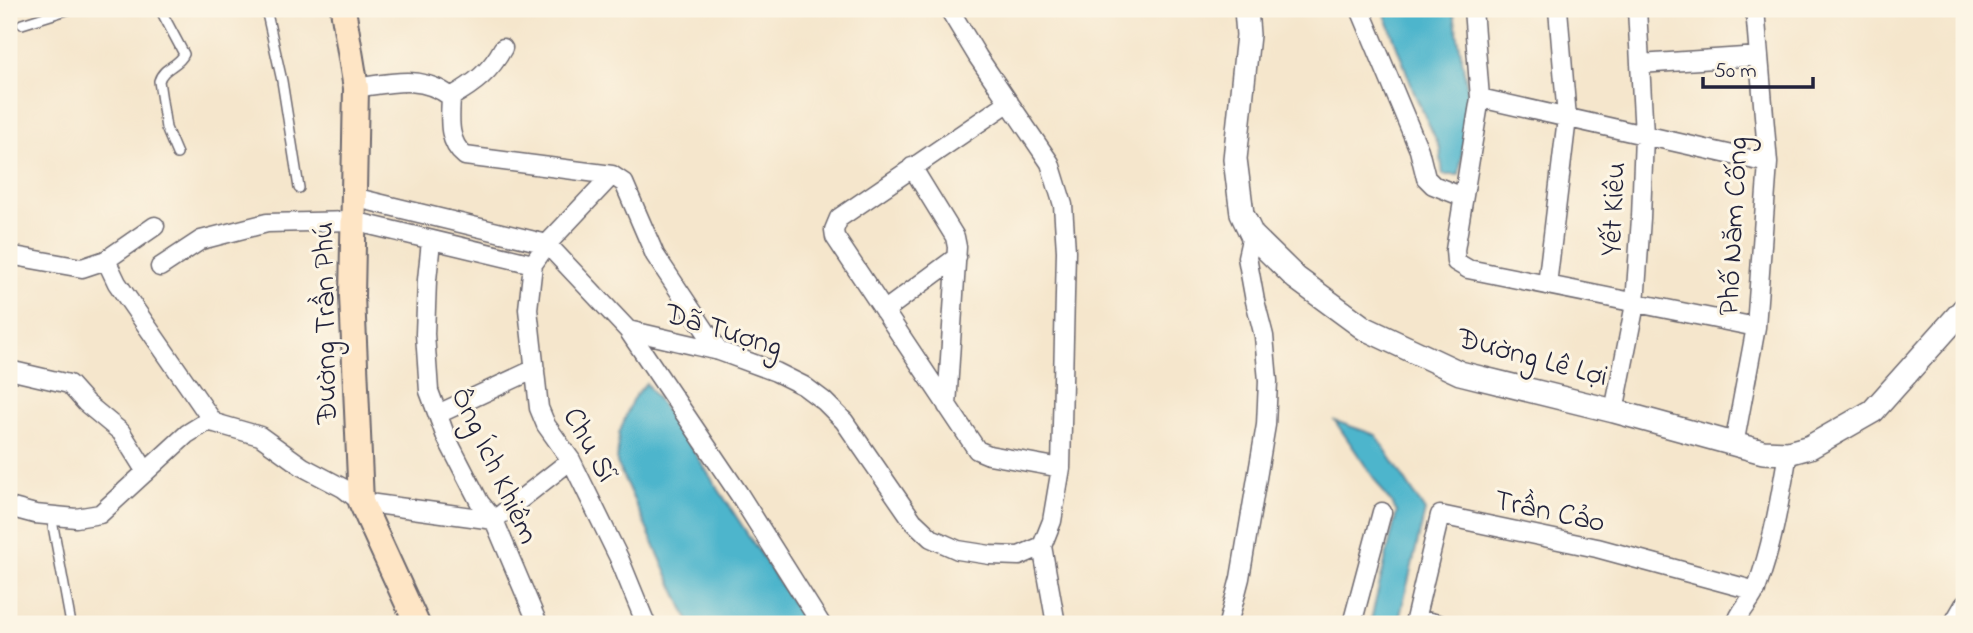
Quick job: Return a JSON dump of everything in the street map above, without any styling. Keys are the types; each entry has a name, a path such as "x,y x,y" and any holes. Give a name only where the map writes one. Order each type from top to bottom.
{"main road":[{"name":"Đường Trần Phú","path":"343,9 356,88 352,296 361,502 417,624"}],"street":[{"path":"949,9 1050,163 1063,205 1066,250 1060,468 1052,521 1042,546 1056,624"},
{"name":"Đường Lê Lợi","path":"1246,9 1248,35 1236,159 1242,214 1252,235 1296,278 1364,328 1460,373 1614,411 1734,445 1763,452 1788,453 1810,447 1873,411 1964,309"},
{"path":"1360,9 1419,150 1426,178 1433,185 1463,197"},
{"path":"1473,9 1480,98 1455,250 1456,262 1468,269 1756,327"},
{"path":"1546,285 1567,118 1558,9"},
{"name":"Yết Kiêu","path":"1614,411 1635,304 1644,135 1637,9"},
{"name":"Phố Năm Cống","path":"1734,445 1756,327 1768,163 1755,9"},
{"path":"451,97 484,75 503,48"},
{"path":"1640,64 1759,56"},
{"path":"356,88 416,82 438,87 451,97"},
{"path":"451,97 452,135 457,150 465,156 612,175 624,183 655,255 719,351"},
{"path":"1480,98 1768,163"},
{"path":"1009,102 839,218 834,230 835,237 977,450 989,455 1060,468"},
{"path":"912,167 955,237 957,257 947,406"},
{"name":"Chu Sĩ","path":"612,175 547,244 533,264 528,309 539,408 546,425 571,460 619,558 646,624"},
{"path":"353,209 431,240 533,264"},
{"path":"160,267 201,240 267,223 353,209 547,244"},
{"path":"9,255 82,268 106,260 155,226"},
{"path":"1228,624 1240,578 1266,425 1268,382 1264,336 1247,257 1252,235"},
{"name":"Ông Ích Khiêm","path":"431,240 425,334 429,391 452,448 480,503 494,520 538,624"},
{"name":"Dã Tượng","path":"547,244 628,330 719,351 776,372 804,386 824,401 844,421 913,521 931,538 958,550 990,555 1019,556 1042,546"},
{"path":"884,311 957,257"},
{"path":"106,260 117,283 214,423"},
{"path":"628,330 739,494 821,624"},
{"path":"438,414 535,369"},
{"path":"9,370 69,384 86,403 121,432 146,472"},
{"path":"9,507 76,518 100,514 187,435 208,421 260,436 303,467 343,488 361,502 494,520 571,460"},
{"path":"1735,624 1756,591 1770,548 1788,453"},
{"path":"1352,624 1382,512"},
{"name":"Trần Cảo","path":"1415,622 1440,515 1597,548 1756,591"},
{"path":"1953,624 1964,605"},
{"path":"1415,622 1439,624"}],"lane":[{"path":"22,24 70,9"},
{"path":"160,9 184,54 182,59 161,74 159,81 166,128 177,155"},
{"path":"266,9 282,81 299,188"},
{"path":"51,515 71,624"}],"water":[{"path":"1383,9 1453,9 1469,98 1459,175 1443,175 1440,148 1416,97"},
{"path":"646,383 806,624 690,624 617,463 619,434 632,400"},
{"path":"1335,421 1376,435 1425,511 1398,624 1370,624 1397,512"}]}
